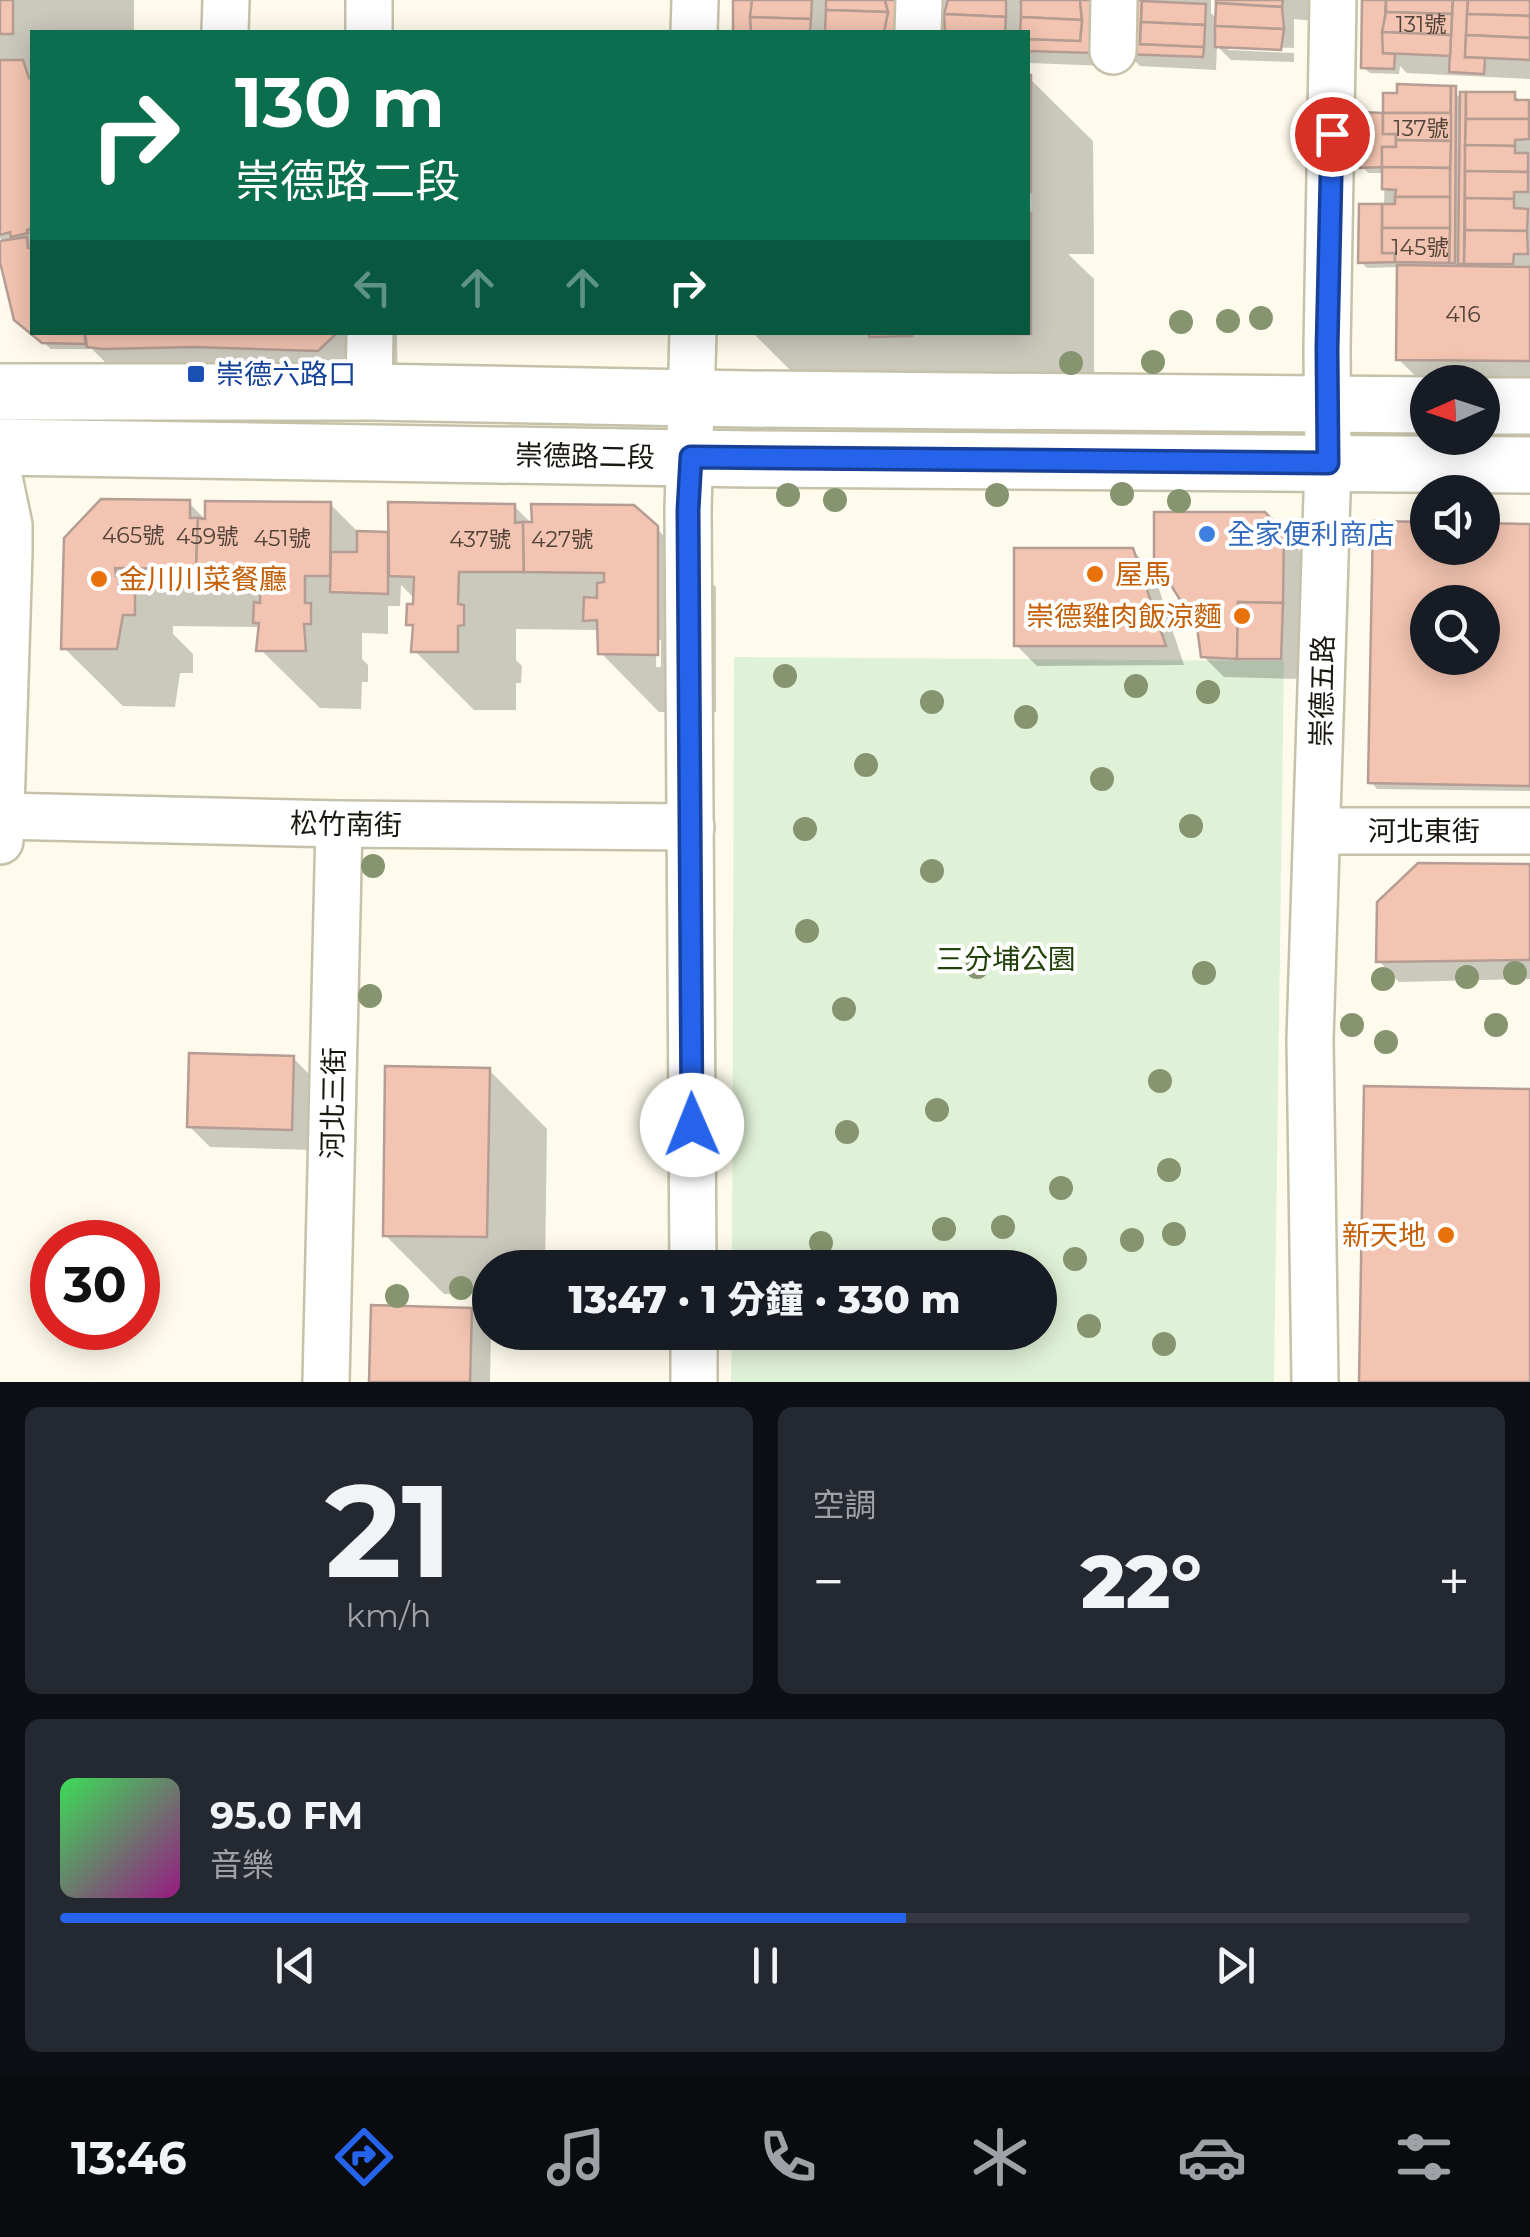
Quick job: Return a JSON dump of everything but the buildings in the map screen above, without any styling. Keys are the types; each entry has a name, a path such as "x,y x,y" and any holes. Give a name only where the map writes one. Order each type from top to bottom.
{"main road":[{"path":"0,392 370,392 1410,405"},
{"path":"1500,406 1530,406"},
{"name":"崇德路二段","path":"0,446 1530,465"}],"street":[{"path":"225,30 226,0"},
{"path":"369,0 369,30"},
{"path":"694,0 694,30"},
{"path":"918,30 919,0"},
{"path":"1113,51 1114,0"},
{"name":"崇德五路","path":"1315,1382 1310,1040 1328,463 1334,0"},
{"path":"370,335 370,392"},
{"path":"693,1250 688,510 694,335"},
{"path":"0,482 9,525 0,840"},
{"name":"松竹南街","path":"1,816 340,824 691,826"},
{"name":"河北三街","path":"326,1382 340,824"},
{"name":"河北東街","path":"1319,831 1530,831"},
{"path":"694,1350 694,1382"}],"green space":[{"name":"三分埔公園","path":"734,657 1284,661 1274,1382 731,1382 732,1350 1057,1350 1057,1250 732,1250"}],"place":[{"name":"崇德六路口","path":"196,374"},
{"name":"全家便利商店","path":"1207,534"},
{"name":"屋馬","path":"1095,574"},
{"name":"金川川菜餐廳","path":"99,579"},
{"name":"崇德雞肉飯涼麵","path":"1242,616"},
{"name":"新天地","path":"1446,1235"}],"route":[{"path":"692,1125 688,510 691,457 1328,463 1332,134"}]}
